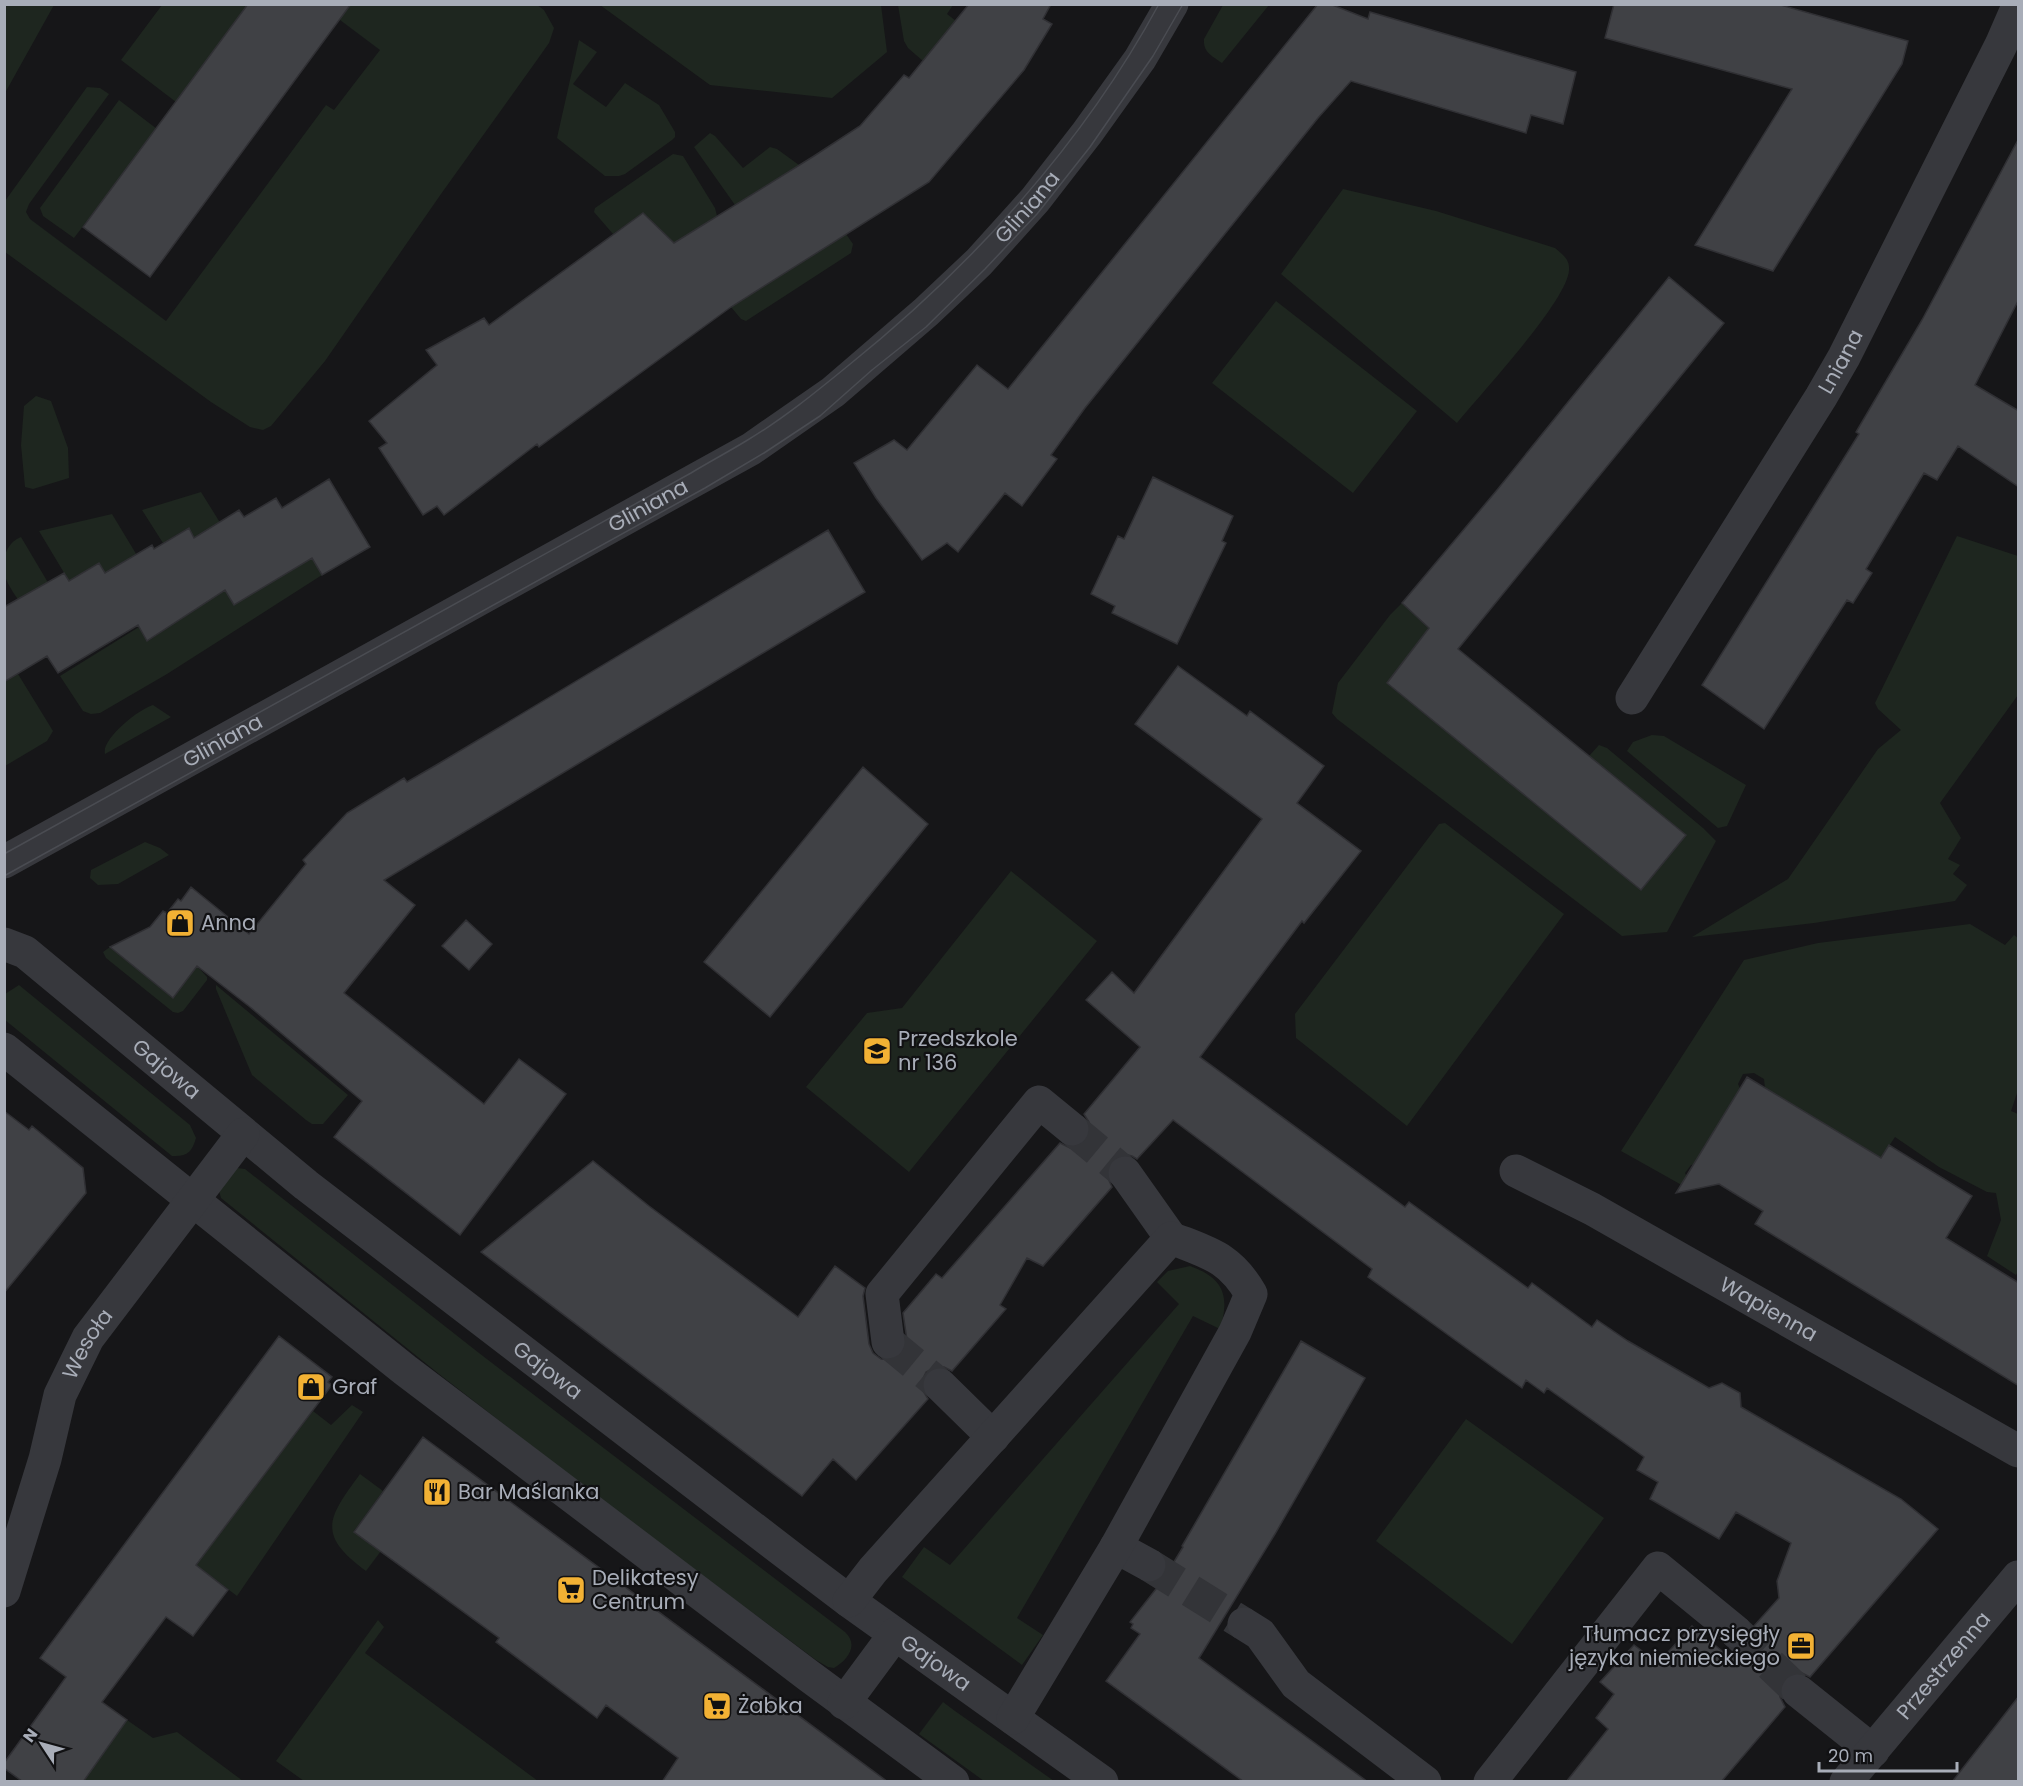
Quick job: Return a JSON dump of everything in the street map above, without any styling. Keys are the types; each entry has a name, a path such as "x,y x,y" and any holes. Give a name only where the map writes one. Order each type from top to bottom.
{"street":[{"name":"Gliniana","path":"4,862 752,449 833,392 926,312 979,262 1035,200 1088,133 1127,78 1172,4"},
{"name":"Lniana","path":"1632,698 1844,357 2019,6"},
{"name":"Gajowa","path":"4,944 25,951 243,1134 316,1192 849,1601 1102,1782"},
{"path":"4,1048 405,1370 844,1703 953,1782"},
{"path":"888,1342 882,1294 1039,1102 1072,1129"},
{"name":"Wesoła","path":"4,1591 45,1459 60,1395 88,1338 243,1134"},
{"name":"Wapienna","path":"1516,1171 1592,1209 2019,1451"},
{"path":"1013,1718 1116,1547 1235,1332 1251,1294 1240,1276 1218,1256 1171,1238 1125,1173"},
{"path":"849,1601 873,1570 1171,1238"},
{"path":"940,1385 993,1437"},
{"path":"1116,1547 1149,1565"},
{"path":"1490,1782 1658,1568 1735,1631"},
{"name":"Przestrzenna","path":"1846,1782 2019,1577"},
{"path":"1244,1624 1260,1634 1296,1684 1425,1782"},
{"path":"844,1703 895,1634"},
{"path":"1798,1691 1873,1751"}],"shaded area":[{"path":"4,5 54,5 5,93"},
{"path":"162,5 248,5 176,102 121,60"},
{"path":"324,5 537,5 544,10 554,28 549,43 325,361 271,426 263,430 250,427 211,402 5,252 5,201 87,87 100,88 109,94 29,204 26,212 30,219 166,321 326,105 334,110 380,50"},
{"path":"600,5 881,5 887,52 832,98 710,85"},
{"path":"898,5 953,5 947,14 956,21 923,61 908,48 904,41"},
{"path":"1223,5 1269,5 1222,63 1207,51 1204,39"},
{"path":"579,40 597,52 573,84 606,107 625,83 659,105 675,132 672,140 619,176 605,176 557,138"},
{"path":"119,100 157,129 74,238 43,216 40,208"},
{"path":"710,133 743,168 770,147 777,149 799,165 735,205 694,147"},
{"path":"673,154 683,156 715,208 717,216 674,243 643,213 613,234 594,212 595,208"},
{"path":"1343,189 1436,211 1555,248 1567,260 1569,270 1565,284 1554,303 1521,347 1457,423 1281,274"},
{"path":"846,234 853,244 851,253 746,321 741,319 731,307"},
{"path":"1276,301 1417,411 1353,493 1212,383"},
{"path":"36,396 51,401 68,448 69,478 33,489 25,487 21,445 24,406"},
{"path":"201,492 224,529 198,544 188,528 163,543 142,510"},
{"path":"112,514 141,562 110,580 99,563 69,581 39,531"},
{"path":"1957,536 2018,556 2018,695 1940,803 1961,838 1948,859 1960,865 1953,874 1967,885 1955,901 1814,923 1692,937 1788,879 1878,749 1901,730 1878,709 1875,703"},
{"path":"21,537 53,591 24,608 4,573 5,554 11,544"},
{"path":"312,558 322,575 167,674 100,713 91,714 83,711 60,676 139,627 148,641 225,590"},
{"path":"1402,603 1429,628 1387,683 1641,890 1686,835 1589,756 1599,745 1607,748 1716,841 1667,932 1622,936 1332,713 1338,683 1390,615"},
{"path":"18,674 53,731 47,741 5,766 5,682"},
{"path":"153,705 171,717 105,754 109,741 122,725"},
{"path":"1652,735 1664,736 1746,785 1727,826 1718,828 1627,751 1633,742"},
{"path":"1445,823 1564,914 1407,1126 1296,1038 1295,1014 1439,824"},
{"path":"145,842 160,848 169,855 118,884 98,885 90,878 91,870"},
{"path":"1011,871 1097,941 909,1172 806,1087 867,1013 902,1008"},
{"path":"1970,924 2005,945 2014,935 2018,938 2018,1090 2011,1111 2018,1114 2018,1272 2016,1275 1987,1256 2001,1220 1996,1193 1987,1192 1939,1167 1895,1137 1881,1158 1765,1088 1764,1079 1754,1073 1743,1074 1738,1084 1742,1093 1700,1164 1691,1165 1685,1173 1690,1183 1687,1188 1621,1151 1744,960 1818,943"},
{"path":"110,947 173,998 197,966 207,980 183,1011 173,1012 106,958 103,952"},
{"path":"19,985 190,1125 196,1138 191,1150 182,1156 172,1156 5,1020 5,994"},
{"path":"216,985 348,1095 323,1124 312,1124 306,1120 252,1075"},
{"path":"237,1168 245,1169 479,1353 845,1632 851,1642 851,1647 844,1661 834,1668 816,1660 613,1509 439,1374 221,1198 219,1191"},
{"path":"1190,1266 1210,1276 1222,1290 1224,1307 1220,1329 1193,1316 1017,1618 1043,1635 1022,1665 902,1577 924,1547 950,1565 1179,1304 1157,1282 1168,1271"},
{"path":"352,1405 363,1412 237,1596 196,1565 313,1411 331,1425"},
{"path":"1466,1419 1604,1518 1512,1644 1376,1541"},
{"path":"360,1474 383,1491 354,1531 381,1551 366,1571 339,1546 332,1525 340,1503"},
{"path":"378,1620 384,1627 365,1653 538,1781 304,1781 276,1761"},
{"path":"943,1702 1054,1781 984,1781 919,1734"},
{"path":"127,1720 153,1738 177,1732 243,1781 83,1782"}],"building":[{"path":"248,4 351,4 150,277 83,227"},
{"path":"969,4 1051,4 1043,19 1052,24 1024,70 929,182 731,307 539,447 537,444 444,515 437,506 423,515 379,448 387,443 369,421 437,365 426,350 484,318 489,325 643,213 674,243 814,156 860,126 904,75 909,78"},
{"path":"1318,4 1330,4 1368,19 1370,12 1576,72 1563,124 1531,115 1526,133 1351,81 1318,118 1085,408 1051,455 1057,459 1022,506 1005,493 958,552 947,543 922,560 876,498 854,463 894,440 907,450 977,365 1008,389"},
{"path":"1614,4 1777,4 1908,41 1902,64 1773,271 1695,245 1792,89 1605,38"},
{"path":"2019,138 2019,299 1975,385 2019,411 2019,487 1958,446 1937,480 1924,473 1866,569 1872,573 1853,603 1847,600 1764,729 1702,685 1859,434 1856,432 1922,320"},
{"path":"1669,277 1724,323 1458,649 1686,835 1641,890 1387,683 1429,628 1402,603 1497,490"},
{"path":"1153,477 1233,516 1222,541 1226,543 1177,644 1112,613 1115,606 1091,594 1118,536 1124,539"},
{"path":"329,479 370,547 322,575 312,558 234,605 225,590 147,641 138,625 58,673 47,656 4,682 4,607 64,573 69,581 99,563 105,573 152,545 154,549 189,528 194,538 239,510 244,517 276,498 282,508"},
{"path":"828,530 865,592 384,880 415,905 344,993 484,1104 519,1059 566,1094 460,1235 334,1137 362,1101 250,1007 197,966 173,998 110,947 150,927 163,911 167,913 178,899 181,901 191,887 249,934 306,864 303,860 347,813 404,778 407,782 438,764"},
{"path":"1178,666 1247,716 1250,711 1324,766 1297,803 1361,851 1304,923 1302,921 1200,1057 1405,1207 1409,1202 1528,1288 1532,1283 1592,1327 1597,1320 1628,1341 1709,1388 1722,1383 1740,1393 1741,1407 1901,1499 1938,1529 1810,1677 1800,1672 1784,1679 1779,1689 1785,1707 1721,1782 1566,1782 1608,1729 1596,1718 1614,1694 1600,1682 1634,1645 1658,1663 1692,1626 1728,1656 1734,1649 1742,1648 1750,1642 1753,1627 1779,1598 1777,1581 1791,1543 1736,1512 1719,1539 1650,1499 1658,1482 1637,1470 1644,1457 1547,1388 1544,1393 1526,1380 1522,1388 1498,1371 1368,1277 1372,1269 1173,1120 1137,1159 1124,1154 1114,1158 1108,1165 1106,1174 1112,1187 1043,1266 1027,1258 1000,1305 1006,1309 952,1371 944,1367 936,1367 926,1372 922,1381 922,1389 928,1399 856,1480 833,1459 802,1496 481,1252 593,1161 649,1206 798,1317 835,1266 865,1288 863,1296 869,1344 873,1353 881,1359 891,1360 900,1357 907,1340 903,1313 936,1274 942,1278 1060,1143 1070,1148 1078,1147 1086,1141 1091,1131 1084,1114 1140,1047 1086,1000 1112,972 1134,993 1262,819 1135,724"},
{"path":"863,767 928,824 770,1017 704,962"},
{"path":"466,920 492,944 469,970 442,946"},
{"path":"1747,1077 1881,1158 1889,1145 1972,1196 1946,1238 2019,1283 2019,1386 1755,1224 1763,1211 1719,1184 1676,1193"},
{"path":"4,1111 29,1130 32,1126 83,1168 86,1193 4,1293"},
{"path":"279,1336 332,1377 328,1382 332,1385 196,1565 228,1590 193,1636 166,1617 102,1702 127,1720 83,1782 23,1782 4,1768 4,1763 66,1677 40,1658"},
{"path":"1301,1341 1365,1378 1275,1534 1199,1658 1368,1782 1244,1782 1106,1681 1140,1634 1131,1628 1133,1624 1130,1622 1163,1580"},
{"path":"423,1437 888,1782 662,1782 678,1758 606,1705 597,1718 496,1642 499,1638 354,1532"},
{"path":"2019,1696 2019,1782 1952,1782"}],"tunnel":[{"path":"1072,1129 1125,1173"},
{"path":"888,1342 940,1385"},
{"path":"1149,1565 1244,1624"},
{"path":"1735,1631 1798,1691"}],"tram line":[{"path":"4,854 691,473 760,433 786,414 895,327 939,287 1022,200 1096,106 1129,56 1159,4"},
{"path":"4,876 705,488 820,416 926,327 1037,214 1090,147 1153,56 1183,4"}],"place":[{"name":"Anna","path":"180,923"},
{"name":"Przedszkole nr 136","path":"877,1051"},
{"name":"Graf","path":"311,1387"},
{"name":"Bar Maślanka","path":"437,1492"},
{"name":"Delikatesy Centrum","path":"571,1590"},
{"name":"Tłumacz przysięgły języka niemieckiego","path":"1801,1646"},
{"name":"Żabka","path":"717,1706"}]}
